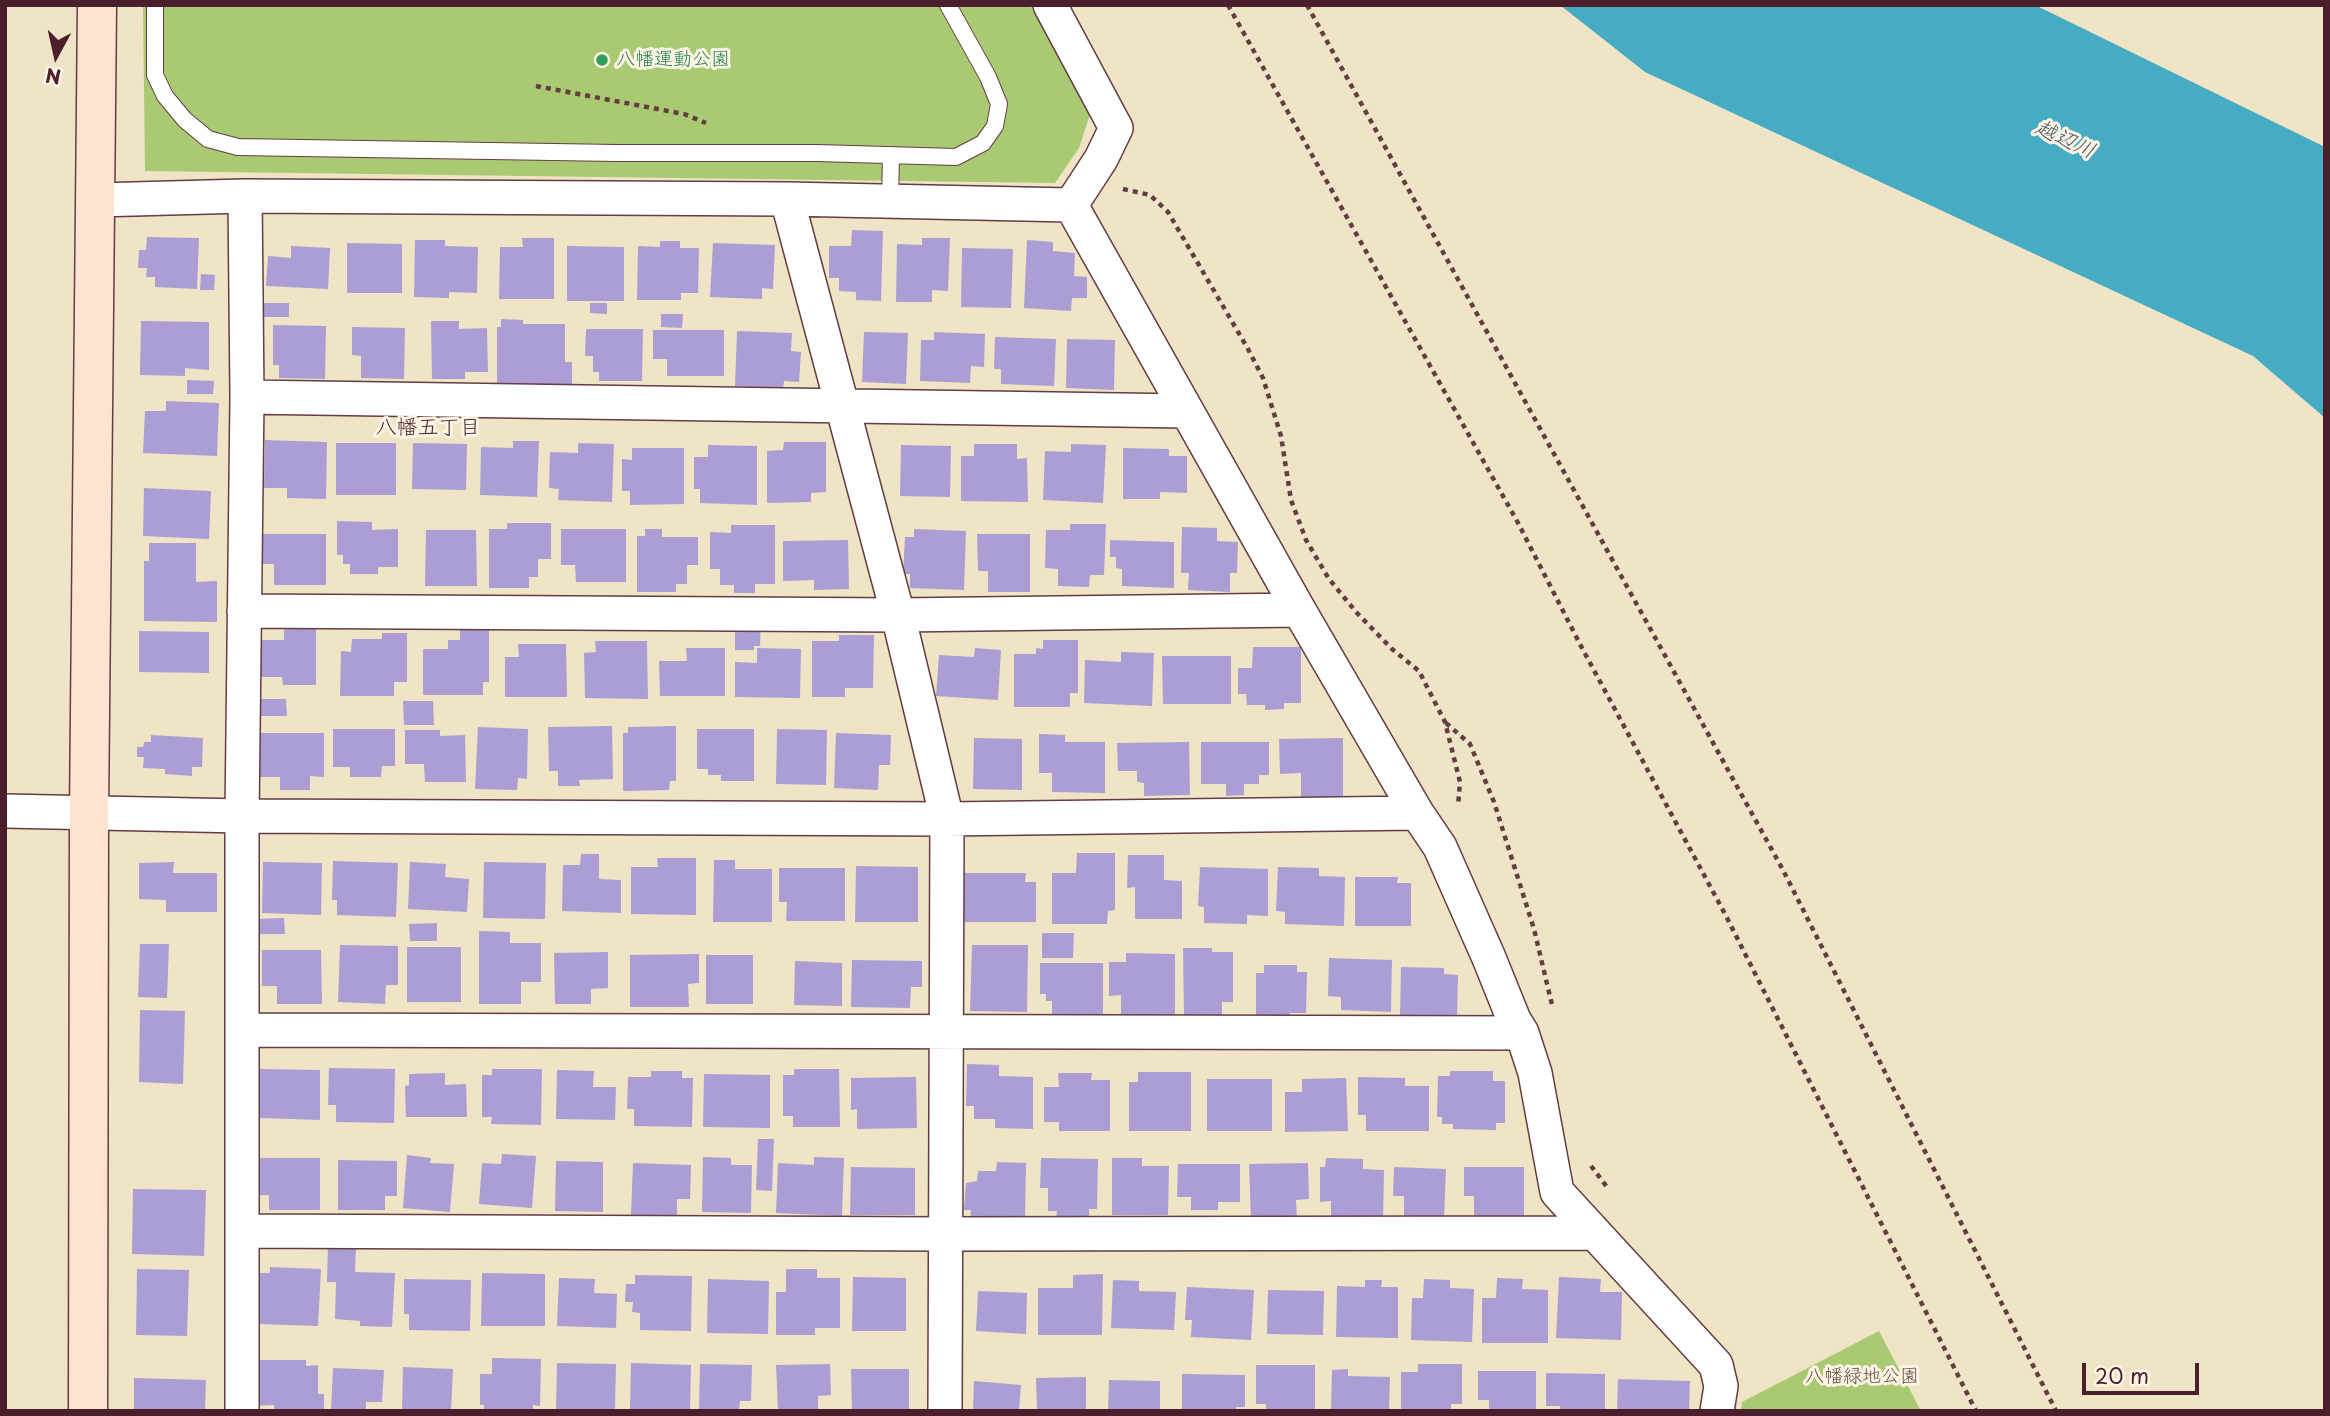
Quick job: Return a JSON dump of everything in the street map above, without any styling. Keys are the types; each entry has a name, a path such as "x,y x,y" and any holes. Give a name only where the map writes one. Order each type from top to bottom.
{"street":[{"path":"88,1411 89,812 97,5"},
{"path":"1050,5 1116,128 1077,197"},
{"path":"96,200 246,196 890,201 1077,197"},
{"path":"242,1411 246,196"},
{"path":"1077,197 1187,411 1299,610 1417,813 1440,847 1522,1033 1535,1073 1557,1192 1716,1365 1721,1386 1717,1411"},
{"path":"787,199 898,615 947,820 945,1411"},
{"path":"247,397 1187,411"},
{"path":"244,611 898,615 1299,610"},
{"path":"5,811 242,816 947,820 1417,813"},
{"path":"242,1030 1522,1033"},
{"path":"242,1231 1594,1233"}],"lane":[{"path":"155,5 155,75 165,96 186,120 208,139 238,148 956,157 983,143 995,126 999,104 988,77 948,5"},
{"path":"890,201 891,155"}],"path":[{"path":"1228,5 1517,521 1725,914 1976,1411"},
{"path":"1307,5 1783,870 2056,1411"},
{"path":"536,86 684,114 715,126"},
{"path":"1077,197 1127,190 1150,195 1168,212 1263,378 1281,436 1291,500 1306,540 1329,579 1357,613 1392,649 1419,671 1445,722 1460,782 1458,815 1440,847"},
{"path":"1445,722 1470,744 1494,802 1534,929 1556,1021"},
{"path":"1586,1159 1611,1193"}],"green space":[{"name":"八幡運動公園","path":"143,5 1030,5 1090,114 1079,148 1055,183 145,171"},
{"name":"八幡緑地公園","path":"1879,1331 1921,1411 1741,1411 1742,1402"}],"water":[{"name":"越辺川","path":"1560,5 2035,5 2325,147 2325,418 2253,356 1645,72"}],"building":[{"path":"852,230 883,231 881,301 856,300 856,292 839,291 839,278 829,278 829,246 851,246"},
{"path":"147,237 199,238 197,289 155,287 155,277 146,277 147,268 138,268 139,250 146,250"},
{"path":"522,238 554,238 554,299 499,299 500,247 523,247"},
{"path":"922,238 950,238 948,291 932,290 932,302 896,302 897,244 922,245"},
{"path":"415,240 445,240 445,246 478,247 477,293 449,292 449,298 414,297"},
{"path":"1027,240 1053,242 1053,251 1075,253 1074,276 1087,277 1087,298 1072,298 1071,311 1024,308"},
{"path":"660,241 680,241 680,248 699,248 698,293 681,293 681,300 637,300 638,246 660,247"},
{"path":"347,243 402,244 402,293 347,293"},
{"path":"713,243 775,245 773,289 762,288 762,299 710,297"},
{"path":"291,246 330,248 328,289 266,286 268,256 291,258"},
{"path":"567,246 624,247 624,301 567,301"},
{"path":"962,248 1013,249 1011,308 961,307"},
{"path":"201,274 215,275 214,290 200,290"},
{"path":"260,303 289,303 289,317 260,317"},
{"path":"590,303 607,303 607,314 590,313"},
{"path":"661,314 683,314 682,328 661,327"},
{"path":"501,319 523,320 523,324 565,324 565,362 572,362 572,390 555,390 554,384 497,384 497,327 501,327"},
{"path":"141,321 209,322 209,370 185,368 185,376 140,375"},
{"path":"431,321 459,321 459,329 487,328 488,372 465,372 465,379 432,379"},
{"path":"273,325 326,326 325,379 279,378 279,365 273,365"},
{"path":"352,327 405,328 404,379 361,378 361,356 352,355"},
{"path":"586,329 643,329 642,381 599,381 599,372 593,372 593,356 585,356"},
{"path":"653,330 724,330 724,376 667,376 667,359 653,359"},
{"path":"737,331 792,333 791,351 801,352 799,382 784,381 783,389 735,386"},
{"path":"864,332 908,333 906,384 862,382"},
{"path":"934,332 985,334 984,367 971,366 970,383 920,381 921,340 934,340"},
{"path":"995,337 1056,339 1054,386 1001,384 1001,369 994,369"},
{"path":"1067,339 1115,340 1114,390 1066,388"},
{"path":"187,380 214,381 213,394 187,394"},
{"path":"166,401 219,403 217,456 143,453 145,411 166,411"},
{"path":"265,440 327,442 326,499 287,498 287,488 264,488"},
{"path":"513,441 539,441 537,497 480,495 481,447 513,448"},
{"path":"784,442 826,442 826,492 811,493 811,502 767,503 767,451 783,450"},
{"path":"336,443 396,443 396,495 336,495"},
{"path":"413,443 467,444 466,490 412,489"},
{"path":"578,443 614,444 612,502 558,500 559,489 549,488 550,452 578,453"},
{"path":"974,444 1017,444 1017,459 1027,458 1028,502 961,501 961,456 974,456"},
{"path":"1071,444 1106,445 1103,503 1043,500 1045,451 1071,452"},
{"path":"708,445 757,446 757,505 700,503 700,489 694,489 694,457 708,457"},
{"path":"901,445 951,446 950,497 900,496"},
{"path":"632,448 684,448 684,504 630,505 630,491 622,491 622,459 632,460"},
{"path":"1123,448 1169,449 1169,456 1187,456 1187,493 1160,492 1160,499 1123,499"},
{"path":"144,488 211,491 209,539 143,536"},
{"path":"337,521 372,522 372,530 398,529 398,567 378,567 378,574 350,574 350,564 343,564 343,555 337,555"},
{"path":"507,523 551,523 551,559 538,559 538,577 529,577 529,588 489,588 489,529 507,529"},
{"path":"1070,524 1106,524 1104,575 1090,575 1089,587 1058,586 1058,569 1045,568 1046,530 1070,530"},
{"path":"731,525 775,525 775,584 755,584 755,593 734,593 734,585 720,585 720,569 710,569 710,532 731,533"},
{"path":"1182,527 1217,528 1217,541 1238,542 1237,573 1230,573 1230,592 1188,590 1189,573 1181,573"},
{"path":"561,529 626,529 626,582 576,582 575,565 561,565"},
{"path":"645,529 662,529 662,537 698,537 698,565 687,565 687,584 676,584 676,592 637,592 637,536 645,536"},
{"path":"914,529 966,531 964,590 910,588 910,574 903,574 905,537 914,537"},
{"path":"426,530 476,530 477,586 425,586"},
{"path":"263,534 326,534 326,585 274,585 274,564 263,564"},
{"path":"977,534 1030,534 1030,592 988,592 988,571 978,571"},
{"path":"848,540 849,589 814,590 814,580 783,581 783,541"},
{"path":"1110,540 1174,542 1174,588 1122,586 1122,569 1116,568 1116,557 1110,557"},
{"path":"149,543 196,543 196,582 217,581 217,622 144,621 144,561 149,561"},
{"path":"735,621 761,621 760,646 754,646 754,650 735,650"},
{"path":"489,625 489,682 483,682 483,695 423,695 423,649 448,649 448,640 460,640 460,628"},
{"path":"284,627 316,627 316,685 283,685 282,677 255,677 255,640 284,640"},
{"path":"139,631 209,632 209,673 139,672"},
{"path":"382,633 407,633 407,682 394,682 394,696 340,696 341,651 351,652 352,639 382,639"},
{"path":"839,635 874,635 873,688 845,688 845,697 812,697 812,641 839,641"},
{"path":"1043,640 1078,640 1078,693 1070,693 1070,707 1014,707 1014,654 1036,654 1036,648 1043,649"},
{"path":"595,641 647,641 648,699 585,698 584,653 596,652"},
{"path":"518,644 566,644 567,697 505,697 505,657 519,657"},
{"path":"1253,647 1301,647 1301,703 1284,703 1284,709 1265,710 1265,705 1247,705 1246,694 1238,694 1238,668 1252,668"},
{"path":"686,648 725,648 725,696 660,696 659,661 687,661"},
{"path":"757,648 801,649 800,698 735,697 735,662 757,663"},
{"path":"975,648 1001,650 998,700 936,696 939,655 974,657"},
{"path":"1121,652 1154,653 1152,706 1084,703 1085,660 1121,662"},
{"path":"1162,656 1231,656 1231,704 1163,704"},
{"path":"255,699 286,699 287,716 256,716"},
{"path":"403,701 433,701 434,725 404,725"},
{"path":"612,726 613,779 579,780 580,786 558,786 558,771 549,771 548,727"},
{"path":"676,726 676,781 670,781 669,790 623,791 623,733 628,733 628,727"},
{"path":"478,727 528,729 527,779 518,778 517,790 475,789"},
{"path":"333,729 395,729 395,766 382,766 381,777 350,777 350,767 333,767"},
{"path":"697,729 754,729 754,781 721,781 721,775 708,775 708,769 697,769"},
{"path":"777,729 827,730 826,785 776,784"},
{"path":"405,730 440,730 440,736 465,735 466,782 425,782 424,764 405,764"},
{"path":"259,733 324,733 324,777 310,776 310,790 280,790 280,777 259,777"},
{"path":"836,733 891,735 890,765 879,765 878,790 834,788"},
{"path":"1039,734 1065,735 1065,742 1105,742 1105,793 1052,792 1052,773 1039,773"},
{"path":"151,735 203,738 202,767 192,767 192,776 165,774 165,769 143,768 144,757 137,757 137,747 143,747 144,742 151,742"},
{"path":"974,738 1022,739 1022,790 973,789"},
{"path":"1343,738 1343,797 1301,797 1301,773 1280,774 1279,739"},
{"path":"1189,742 1190,795 1144,796 1144,783 1137,782 1137,771 1118,771 1117,743"},
{"path":"1201,742 1269,742 1269,775 1259,775 1259,784 1244,784 1244,795 1226,796 1226,784 1201,784"},
{"path":"1077,853 1115,853 1115,910 1108,911 1107,924 1052,924 1052,873 1076,873"},
{"path":"581,854 599,854 599,879 621,880 621,913 562,911 563,865 580,865"},
{"path":"1128,855 1164,855 1164,880 1182,881 1182,919 1135,919 1135,887 1127,888"},
{"path":"657,858 696,858 696,915 631,914 631,867 658,867"},
{"path":"714,860 735,860 735,869 772,869 772,922 713,922"},
{"path":"333,861 398,863 396,917 337,915 337,900 332,900"},
{"path":"174,862 173,873 217,873 217,912 166,912 166,900 139,899 139,863"},
{"path":"263,862 322,863 321,915 262,913"},
{"path":"410,862 446,864 445,877 469,879 467,912 408,909"},
{"path":"484,862 546,863 545,919 483,918"},
{"path":"856,866 918,867 918,922 855,922"},
{"path":"1200,867 1268,869 1268,916 1247,915 1247,924 1204,923 1204,907 1198,906"},
{"path":"1278,867 1319,868 1319,876 1345,877 1344,926 1285,924 1285,912 1276,911"},
{"path":"779,868 845,868 845,921 786,921 787,902 779,902"},
{"path":"964,873 1026,873 1025,882 1036,882 1036,922 964,922"},
{"path":"1355,877 1398,877 1397,883 1411,883 1411,926 1355,926"},
{"path":"284,918 285,934 256,934 255,919"},
{"path":"437,923 437,941 410,941 409,924"},
{"path":"479,931 510,932 510,943 541,943 541,982 521,982 521,1004 479,1004"},
{"path":"1042,933 1074,933 1073,958 1042,958"},
{"path":"140,944 169,944 167,998 138,997"},
{"path":"340,945 398,946 398,985 386,985 385,1004 338,1002"},
{"path":"972,945 1028,945 1027,1012 970,1011"},
{"path":"407,947 461,947 461,1002 407,1002"},
{"path":"1183,948 1212,948 1212,952 1233,952 1233,1002 1222,1002 1222,1015 1184,1016"},
{"path":"262,950 321,950 322,1004 277,1004 277,986 262,986"},
{"path":"608,952 608,988 591,989 591,1004 555,1004 554,953"},
{"path":"1126,953 1175,954 1175,1015 1121,1015 1121,995 1109,996 1109,962 1126,962"},
{"path":"699,954 699,983 688,984 689,1007 630,1007 630,955"},
{"path":"706,955 753,955 753,1004 706,1004"},
{"path":"1329,958 1392,960 1391,1012 1341,1010 1341,997 1328,996"},
{"path":"852,960 922,961 922,987 911,987 910,1008 851,1007"},
{"path":"795,961 842,963 842,1006 794,1005"},
{"path":"1040,963 1103,963 1103,1016 1052,1016 1052,1001 1046,1001 1046,994 1040,994"},
{"path":"1264,965 1297,965 1297,972 1307,972 1306,1013 1290,1013 1290,1018 1256,1018 1256,973 1264,973"},
{"path":"1401,967 1444,968 1444,974 1458,975 1457,1017 1400,1015"},
{"path":"140,1010 185,1011 183,1084 139,1082"},
{"path":"967,1064 999,1065 999,1076 1033,1077 1033,1129 995,1128 995,1119 974,1119 974,1106 966,1106"},
{"path":"329,1068 395,1069 394,1123 336,1122 336,1105 328,1105"},
{"path":"260,1069 320,1070 320,1120 260,1118"},
{"path":"492,1069 542,1069 541,1125 491,1124 492,1117 482,1117 482,1075 492,1075"},
{"path":"794,1069 839,1069 840,1127 793,1127 793,1116 783,1116 783,1075 794,1075"},
{"path":"557,1070 594,1071 593,1087 616,1087 615,1120 556,1119"},
{"path":"651,1071 682,1071 682,1078 693,1078 692,1127 634,1126 634,1109 627,1109 628,1077 651,1077"},
{"path":"1450,1071 1493,1071 1493,1081 1505,1081 1505,1123 1496,1123 1496,1130 1453,1129 1453,1124 1442,1124 1442,1117 1437,1117 1438,1076 1450,1076"},
{"path":"1138,1072 1191,1072 1191,1131 1129,1131 1129,1082 1138,1082"},
{"path":"445,1073 445,1085 466,1084 467,1117 406,1117 405,1086 409,1085 409,1074"},
{"path":"1058,1073 1092,1073 1091,1080 1110,1080 1110,1131 1059,1131 1059,1122 1044,1122 1044,1087 1059,1087"},
{"path":"704,1074 770,1075 770,1128 703,1127"},
{"path":"916,1077 917,1128 857,1129 857,1109 851,1110 851,1078"},
{"path":"1358,1077 1405,1078 1405,1086 1429,1086 1429,1131 1366,1131 1366,1115 1358,1115"},
{"path":"1346,1078 1348,1131 1285,1132 1285,1092 1302,1092 1302,1079"},
{"path":"1207,1079 1272,1079 1272,1131 1207,1131"},
{"path":"758,1139 774,1139 772,1191 756,1190"},
{"path":"502,1154 536,1156 532,1208 479,1204 482,1163 501,1164"},
{"path":"407,1155 431,1158 430,1163 454,1164 450,1212 403,1208"},
{"path":"703,1157 731,1158 731,1165 752,1165 751,1213 702,1212"},
{"path":"814,1157 844,1158 842,1216 776,1213 778,1163 814,1165"},
{"path":"257,1158 320,1158 320,1210 269,1210 269,1195 258,1195"},
{"path":"1041,1158 1098,1159 1097,1209 1089,1209 1089,1221 1056,1220 1057,1211 1048,1211 1048,1188 1040,1188"},
{"path":"1112,1158 1142,1158 1142,1166 1169,1166 1168,1215 1112,1215"},
{"path":"1326,1158 1363,1159 1363,1169 1384,1170 1383,1223 1331,1222 1331,1201 1320,1202 1320,1167 1325,1167"},
{"path":"338,1160 397,1161 397,1196 385,1196 385,1210 338,1210"},
{"path":"556,1161 603,1162 603,1212 555,1211"},
{"path":"997,1162 1026,1163 1025,1221 970,1220 971,1210 964,1210 966,1183 977,1181 978,1171 996,1171"},
{"path":"633,1163 691,1165 690,1199 677,1199 677,1216 631,1215"},
{"path":"1308,1163 1309,1199 1296,1200 1297,1220 1251,1220 1249,1164"},
{"path":"1178,1164 1240,1164 1240,1202 1218,1202 1218,1210 1191,1210 1191,1197 1177,1197"},
{"path":"851,1167 915,1168 915,1215 850,1215"},
{"path":"1394,1167 1446,1169 1444,1219 1404,1218 1404,1196 1393,1196"},
{"path":"1464,1167 1524,1167 1524,1218 1474,1228 1474,1196 1464,1196"},
{"path":"133,1189 206,1190 204,1256 132,1254"},
{"path":"328,1245 356,1246 355,1272 395,1273 392,1327 360,1326 360,1321 335,1319 336,1282 327,1282"},
{"path":"270,1267 321,1269 318,1326 259,1324 260,1306 253,1306 254,1273 270,1273"},
{"path":"137,1269 189,1270 187,1336 136,1335"},
{"path":"786,1269 817,1269 817,1278 840,1278 840,1328 815,1328 815,1335 776,1335 776,1292 786,1292"},
{"path":"482,1273 545,1274 545,1326 481,1326"},
{"path":"1103,1274 1102,1335 1038,1335 1038,1288 1073,1288 1073,1275"},
{"path":"635,1275 692,1276 691,1331 640,1330 640,1313 632,1312 633,1302 625,1302 626,1284 635,1284"},
{"path":"853,1277 906,1278 906,1331 852,1331"},
{"path":"1559,1277 1601,1279 1600,1292 1622,1292 1621,1340 1556,1338"},
{"path":"559,1278 595,1279 594,1293 617,1294 616,1328 557,1326"},
{"path":"1497,1278 1523,1279 1522,1289 1548,1290 1548,1343 1482,1343 1482,1298 1496,1298"},
{"path":"404,1279 471,1280 470,1331 409,1330 409,1314 404,1314"},
{"path":"708,1279 769,1281 768,1334 707,1333"},
{"path":"1424,1279 1450,1280 1450,1288 1474,1289 1472,1342 1411,1340 1412,1298 1423,1298"},
{"path":"1113,1280 1139,1281 1139,1291 1176,1292 1174,1330 1111,1328"},
{"path":"1365,1280 1382,1280 1381,1287 1398,1287 1398,1338 1336,1337 1337,1286 1365,1287"},
{"path":"1187,1287 1254,1290 1251,1340 1191,1337 1192,1320 1185,1320"},
{"path":"1268,1290 1324,1291 1323,1335 1267,1334"},
{"path":"978,1291 1027,1293 1026,1334 976,1331"},
{"path":"492,1358 541,1359 540,1406 533,1405 533,1411 484,1411 484,1405 480,1405 480,1374 492,1374"},
{"path":"253,1360 306,1360 306,1366 318,1365 318,1394 324,1394 324,1411 274,1411 274,1405 253,1406"},
{"path":"557,1363 616,1364 615,1411 556,1411"},
{"path":"631,1363 691,1365 690,1411 630,1411"},
{"path":"700,1364 752,1365 751,1401 740,1401 739,1411 699,1411"},
{"path":"830,1364 831,1395 818,1396 818,1411 778,1411 776,1365"},
{"path":"1418,1364 1462,1364 1462,1404 1451,1404 1451,1411 1401,1411 1401,1372 1418,1372"},
{"path":"1256,1365 1315,1365 1315,1411 1266,1411 1266,1404 1256,1404"},
{"path":"403,1367 453,1369 451,1411 402,1411"},
{"path":"333,1368 384,1370 382,1402 366,1402 366,1411 331,1411"},
{"path":"851,1369 909,1369 909,1411 852,1411"},
{"path":"1348,1369 1348,1376 1390,1377 1389,1411 1331,1411 1332,1370"},
{"path":"1478,1371 1536,1371 1536,1411 1489,1411 1489,1400 1478,1400"},
{"path":"1546,1373 1605,1374 1605,1411 1560,1411 1560,1406 1546,1406"},
{"path":"1182,1374 1245,1375 1245,1407 1236,1407 1236,1411 1182,1411"},
{"path":"1086,1377 1086,1411 1037,1411 1036,1378"},
{"path":"134,1378 206,1380 205,1411 134,1411"},
{"path":"1618,1379 1690,1381 1689,1411 1617,1411"},
{"path":"1109,1380 1160,1381 1160,1411 1108,1411"},
{"path":"974,1381 1021,1385 1019,1411 973,1411"}],"place":[{"name":"八幡運動公園","path":"602,60"}],"district":[{"name":"八幡五丁目","path":"428,428"}]}
